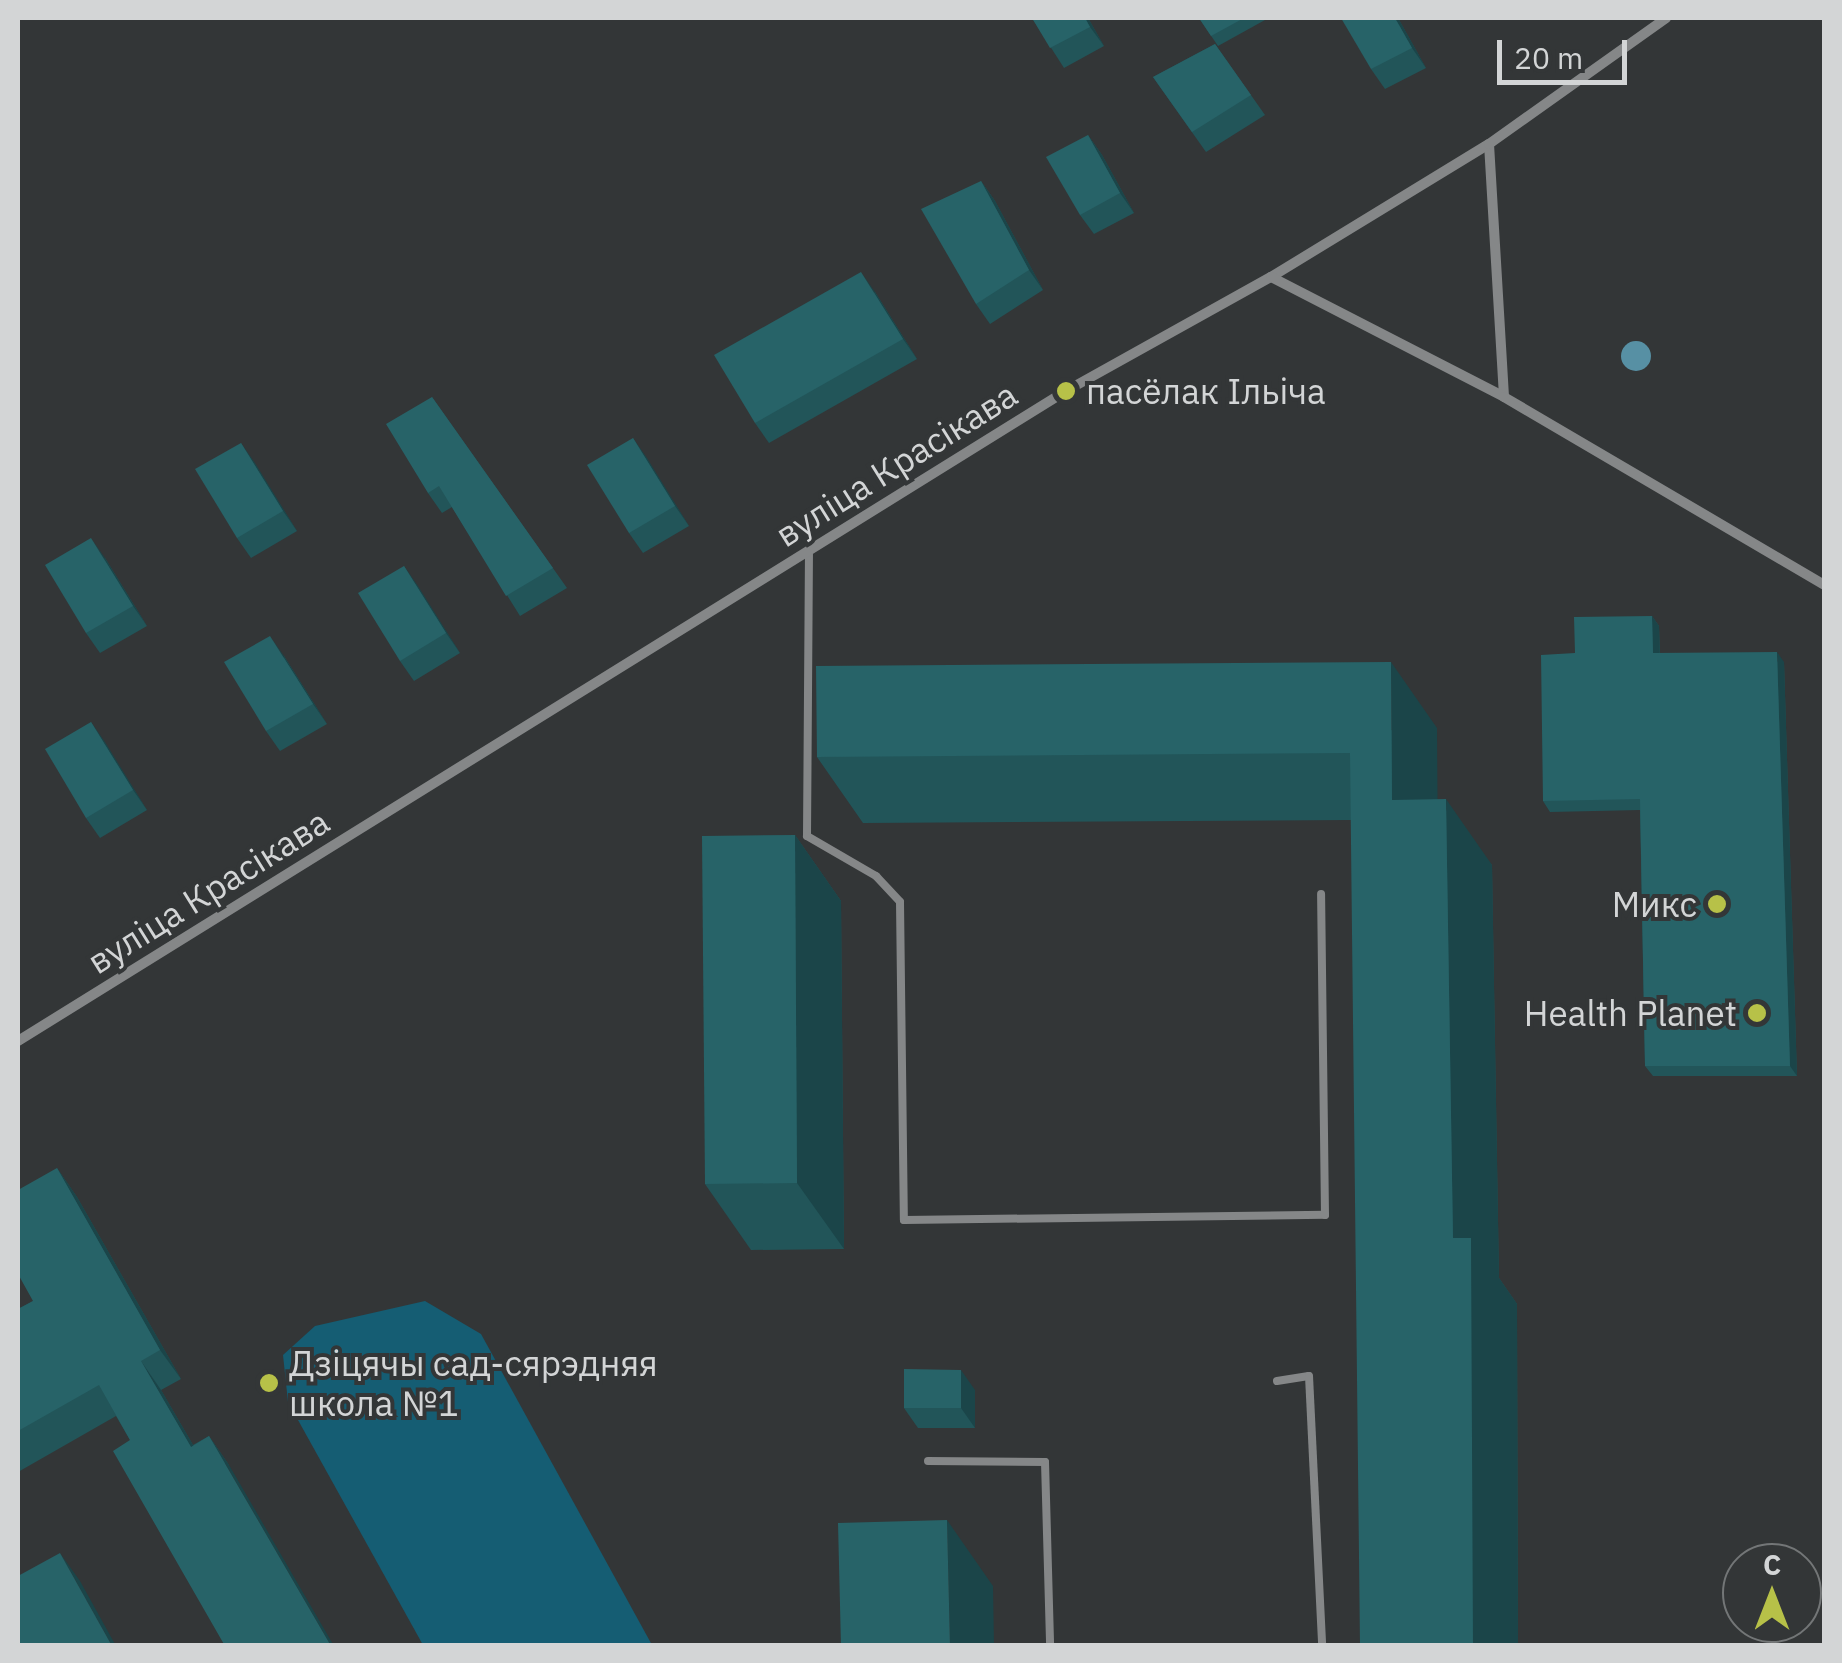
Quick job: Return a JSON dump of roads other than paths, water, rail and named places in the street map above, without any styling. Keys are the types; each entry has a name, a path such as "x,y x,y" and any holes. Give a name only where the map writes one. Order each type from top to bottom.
{"street":[{"name":"вуліца Красікава","path":"18,1042 809,550 1488,144 1666,18"},
{"path":"1488,144 1504,397"},
{"path":"1271,277 1504,397 1824,585"}],"lane":[{"path":"809,550 807,836 900,902 904,1220 1324,1215 1322,894"},
{"path":"808,691 828,691"},
{"path":"1278,1382 1310,1376 1322,1646"},
{"path":"928,1460 1045,1462 1050,1646"}],"place":[{"name":"пасёлак Ільіча","path":"1066,391"},
{"name":"Микс","path":"1717,904"},
{"name":"Health Planet","path":"1757,1013"},
{"name":"Дзіцячы сад-сярэдняя школа №1","path":"269,1383"}]}
